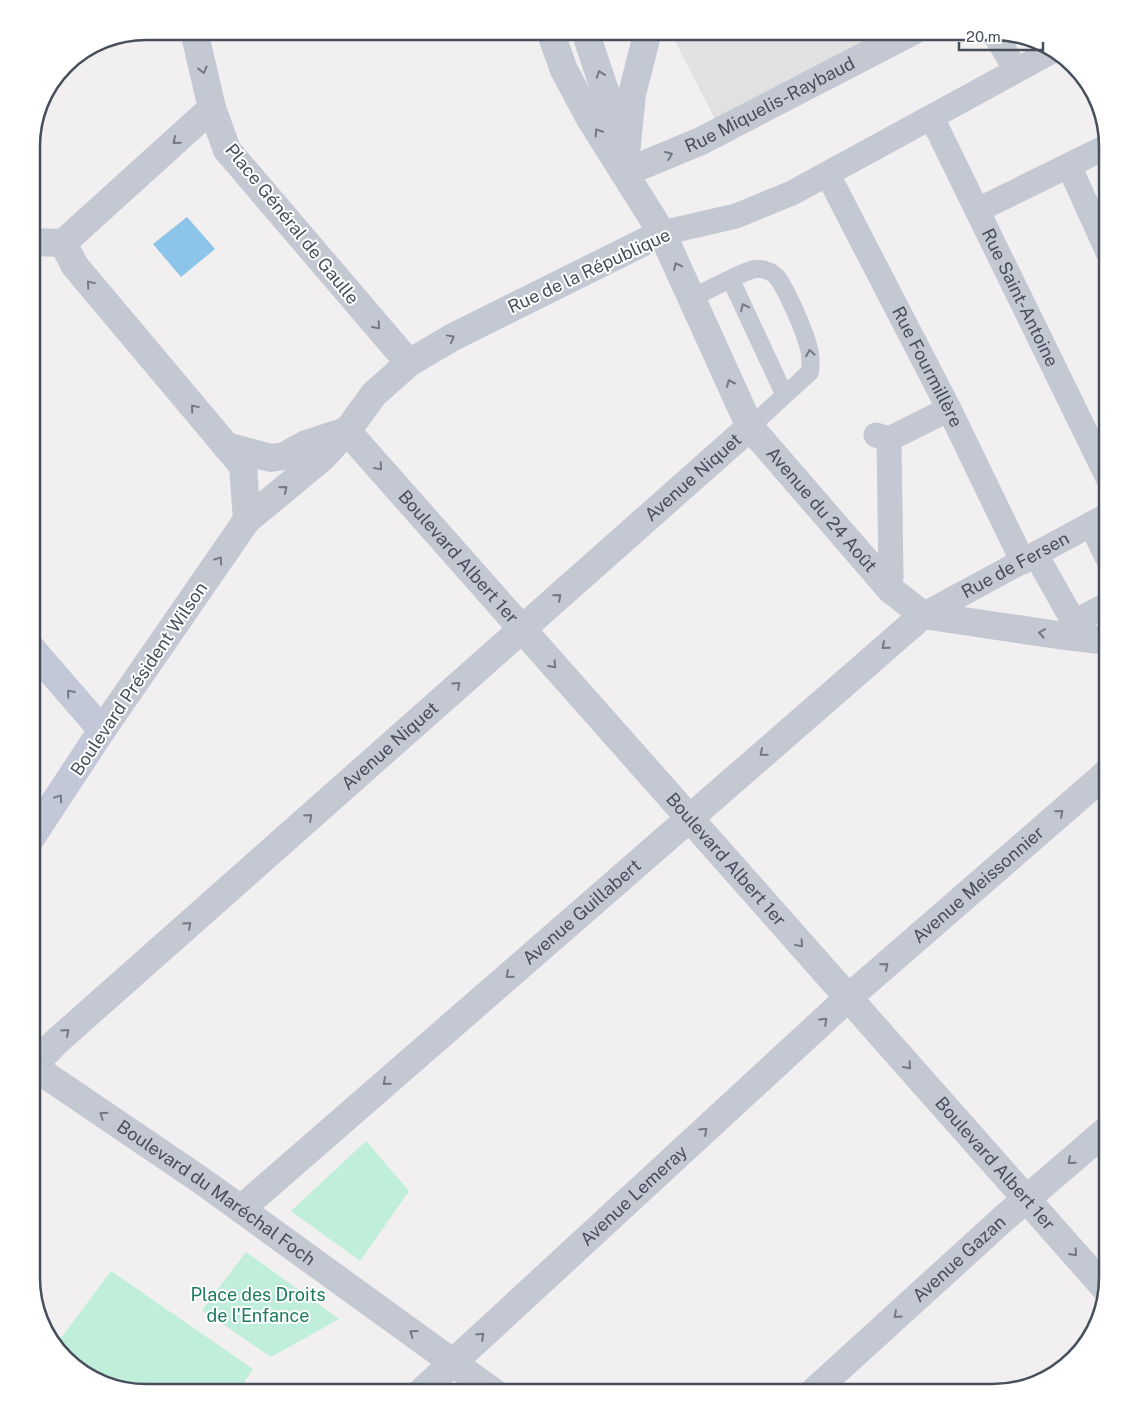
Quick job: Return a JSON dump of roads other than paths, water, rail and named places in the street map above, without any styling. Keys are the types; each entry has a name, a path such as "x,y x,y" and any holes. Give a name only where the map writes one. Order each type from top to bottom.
{"main road":[{"path":"40,658 102,730"},
{"name":"Boulevard Président Wilson","path":"40,824 102,730"}],"street":[{"name":"Place Général de Gaulle","path":"196,40 212,108 227,150 409,363"},
{"path":"554,40 571,83 625,163"},
{"path":"588,40 625,163"},
{"path":"625,163 632,94 646,40"},
{"name":"Rue Miquelis-Raybaud","path":"625,163 701,141 897,40"},
{"path":"998,40 1016,70"},
{"name":"Rue de la République","path":"409,363 453,337 662,233 780,206 828,175 1046,54"},
{"path":"40,242 63,243 212,108"},
{"name":"Rue Saint-Antoine","path":"932,118 1099,459"},
{"path":"978,210 1099,151"},
{"name":"Avenue du 24 Août","path":"625,163 662,233 750,427 886,582 923,615"},
{"path":"1069,166 1099,232"},
{"name":"Rue Fourmillère","path":"828,175 1029,559 1071,617 1096,633"},
{"path":"63,243 75,266 243,466 247,520"},
{"path":"247,520 322,458 347,431 374,394 409,363"},
{"path":"886,582 891,578 883,437 949,409"},
{"name":"Avenue Niquet","path":"40,1057 750,427"},
{"path":"226,446 271,458 284,456 306,444 347,431"},
{"name":"Boulevard Albert 1er","path":"347,431 1099,1281"},
{"name":"Boulevard Président Wilson","path":"102,730 247,520"},
{"name":"Rue de Fersen","path":"923,615 1099,520"},
{"path":"923,615 1058,635 1096,633"},
{"name":"Avenue Guillabert","path":"241,1209 923,615"},
{"name":"Avenue Meissonnier","path":"848,998 1099,780"},
{"name":"Avenue Lemeray","path":"429,1384 848,998"},
{"name":"Boulevard du Maréchal Foch","path":"40,1072 241,1209 483,1384"},
{"name":"Avenue Gazan","path":"822,1384 1026,1199 1099,1137"}],"lane":[{"path":"692,298 755,269 767,271 778,280 794,312 808,345 811,361 810,372 750,427"},
{"path":"732,280 784,394"}],"water":[{"path":"187,217 215,249 181,277 153,244"}],"park label":[{"name":"Place des Droits de l'Enfance","path":"258,1305"}]}
